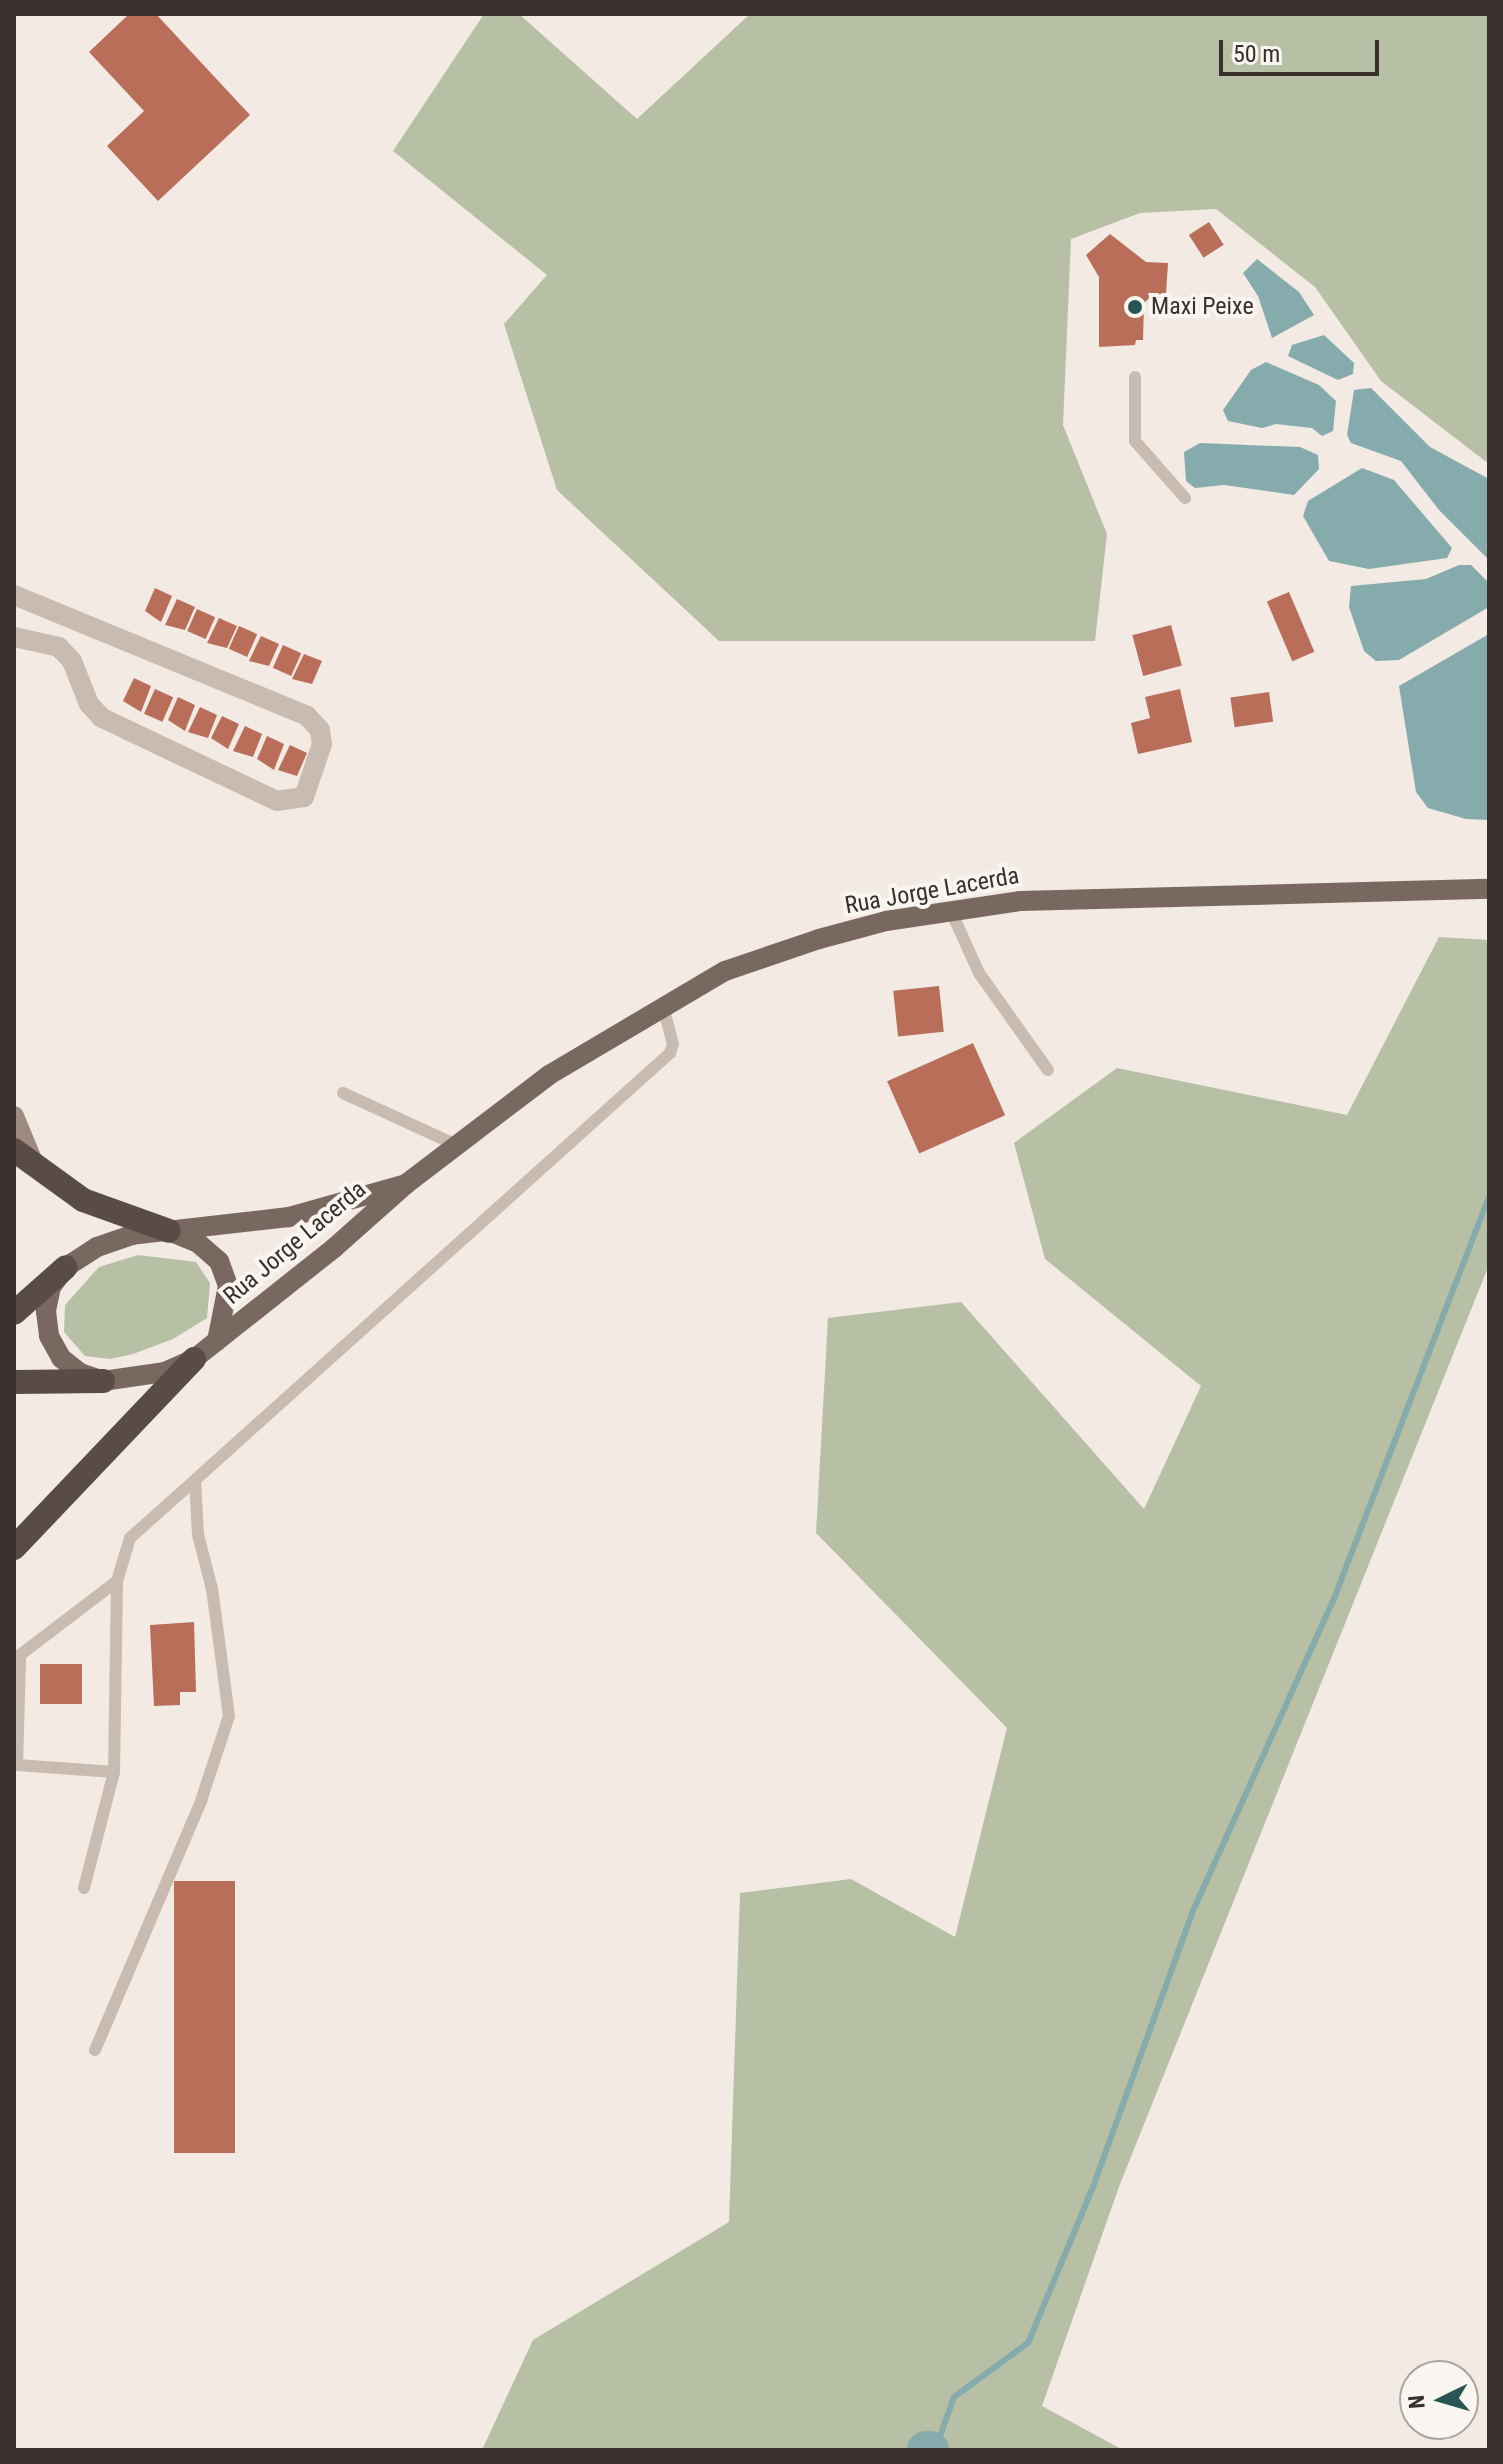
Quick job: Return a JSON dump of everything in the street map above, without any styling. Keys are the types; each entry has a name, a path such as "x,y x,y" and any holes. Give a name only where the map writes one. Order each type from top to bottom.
{"highway":[{"path":"14,1150 35,1167 111,1213 169,1231"},
{"path":"14,1313 66,1267"},
{"path":"14,1548 194,1359"},
{"path":"14,1382 103,1381"}],"main road":[{"name":"Rua Jorge Lacerda","path":"217,1341 406,1184 549,1075 663,1006 738,966 846,932 950,909 1051,899 1489,889"},
{"path":"14,1116 35,1167"},
{"name":"Rua Jorge Lacerda","path":"169,1231 289,1217 406,1184"},
{"path":"169,1231 198,1243 219,1261 228,1286 217,1341 194,1359 150,1376 103,1381 80,1373 61,1358 49,1336 46,1311 51,1287 66,1267 97,1247 132,1235 169,1231"}],"street":[{"path":"23,599 307,716 320,730 322,744 304,797 277,801 102,718 89,704 72,661 59,647 22,637 23,599"}],"lane":[{"path":"1135,377 1135,441 1185,498"},
{"path":"950,909 979,973 1048,1070"},
{"path":"84,1888 114,1772 117,1581 133,1534 670,1053 673,1044 663,1006"},
{"path":"343,1093 456,1145"},
{"path":"95,2050 201,1801 229,1716 212,1589 198,1535 195,1480"},
{"path":"114,1772 17,1765 20,1655 117,1581"}],"green space":[{"path":"484,14 519,14 637,119 750,14 1489,14 1489,464 1381,381 1315,287 1216,209 1140,213 1071,239 1063,425 1107,534 1095,641 719,641 557,490 504,324 547,275 393,151"},
{"path":"1439,937 1489,940 1489,1265 1120,2184 1042,2406 1123,2450 482,2450 533,2340 729,2222 740,1893 851,1879 955,1937 1007,1728 816,1533 828,1318 961,1302 1144,1509 1201,1386 1045,1259 1014,1143 1117,1068 1347,1115"},
{"path":"138,1255 196,1262 210,1283 207,1318 173,1339 133,1354 110,1359 85,1356 64,1332 65,1305 99,1267"}],"water":[{"path":"1257,259 1299,292 1314,315 1272,338 1258,296 1243,273"},
{"path":"1324,335 1354,363 1353,374 1338,380 1288,356 1292,345"},
{"path":"1266,362 1319,385 1336,401 1333,431 1322,436 1312,428 1276,424 1262,428 1228,421 1223,410 1251,370"},
{"path":"1371,388 1430,447 1489,479 1489,560 1439,510 1401,461 1351,443 1347,435 1354,390"},
{"path":"1200,443 1300,447 1318,455 1319,469 1294,495 1224,485 1195,488 1186,481 1184,452"},
{"path":"1362,468 1394,480 1452,548 1447,558 1369,569 1329,561 1303,516 1308,501"},
{"path":"1459,565 1471,565 1489,583 1489,607 1399,660 1376,661 1364,651 1349,607 1351,586 1426,579"},
{"path":"1489,634 1489,820 1466,819 1428,808 1416,792 1399,686"}],"building":[{"path":"129,14 156,14 250,115 158,201 107,146 144,111 89,52"},
{"path":"1209,222 1224,245 1204,258 1189,235"},
{"path":"1110,234 1146,262 1168,263 1166,294 1154,294 1144,303 1143,340 1136,340 1135,345 1099,347 1099,277 1086,255"},
{"path":"155,588 172,596 161,622 145,611"},
{"path":"1289,592 1314,652 1292,661 1267,601"},
{"path":"177,599 195,607 185,630 165,625"},
{"path":"197,609 215,617 206,639 187,631"},
{"path":"219,618 237,626 227,648 207,643"},
{"path":"1171,625 1182,666 1143,676 1132,635"},
{"path":"239,626 257,634 247,657 229,649"},
{"path":"261,636 279,644 269,666 249,661"},
{"path":"283,645 301,653 291,676 273,668"},
{"path":"304,654 322,661 312,684 292,679"},
{"path":"134,678 151,686 141,712 123,701"},
{"path":"155,689 173,697 162,722 144,714"},
{"path":"1180,689 1192,742 1138,754 1131,723 1150,718 1145,697"},
{"path":"1269,692 1273,722 1235,727 1230,697"},
{"path":"178,697 195,705 185,731 168,720"},
{"path":"200,707 217,715 208,738 188,732"},
{"path":"222,716 239,724 228,749 211,738"},
{"path":"245,726 262,734 253,757 233,751"},
{"path":"267,736 284,744 274,770 257,759"},
{"path":"290,745 307,753 297,776 278,770"},
{"path":"939,986 944,1032 898,1037 893,991"},
{"path":"973,1043 1005,1115 919,1153 887,1081"},
{"path":"194,1622 196,1692 180,1692 180,1705 154,1706 150,1625"},
{"path":"40,1664 82,1664 82,1704 40,1704"},
{"path":"174,1881 235,1881 235,2153 174,2153"}],"waterway":[{"path":"935,2450 954,2397 1028,2343 1093,2187 1192,1913 1333,1601 1489,1197"}],"place":[{"name":"Maxi Peixe","path":"1135,307"}]}
